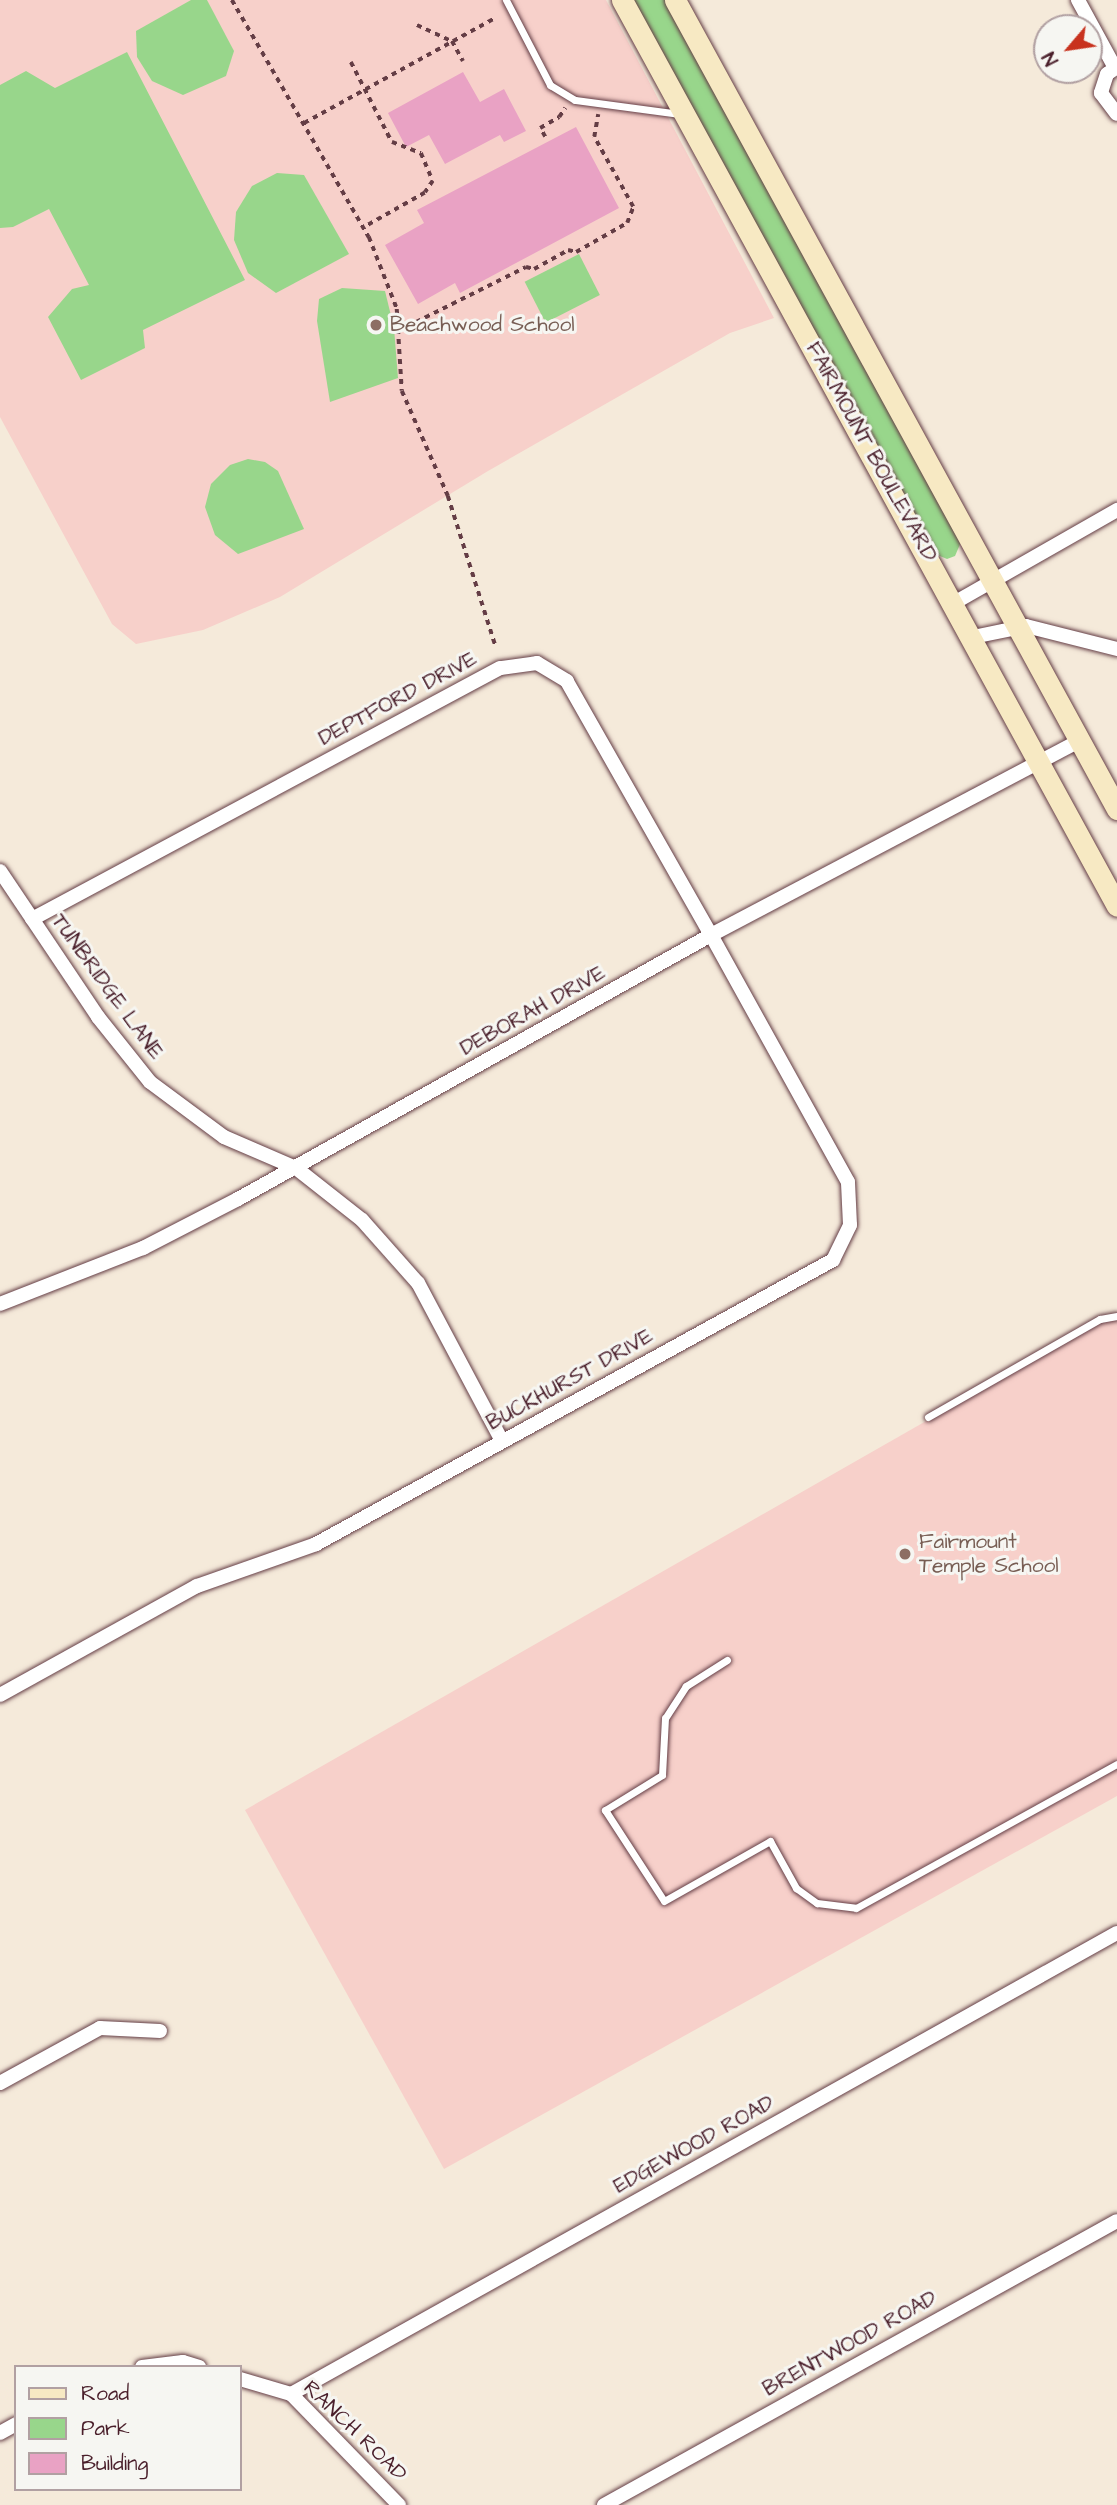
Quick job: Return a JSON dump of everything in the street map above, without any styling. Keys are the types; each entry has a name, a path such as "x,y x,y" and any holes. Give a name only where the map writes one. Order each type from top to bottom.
{"main road":[{"name":"FAIRMOUNT BOULEVARD","path":"622,0 973,637 1117,906"},
{"path":"675,0 1117,809"}],"street":[{"path":"1078,0 1116,67 1102,83 1101,93 1117,114"},
{"path":"954,603 1117,510"},
{"path":"973,637 1017,626 1117,649"},
{"name":"DEPTFORD DRIVE","path":"32,919 500,668 537,663 567,681 711,935"},
{"name":"DEBORAH DRIVE","path":"0,1304 143,1248 296,1168 711,935 1079,741"},
{"name":"TUNBRIDGE LANE","path":"0,871 98,1017 150,1082 224,1137 296,1168 362,1220 418,1283 502,1441"},
{"name":"BUCKHURST DRIVE","path":"0,1695 197,1586 316,1544 834,1260 850,1225 848,1182 711,935"},
{"name":"EDGEWOOD ROAD","path":"291,2394 1117,1933"},
{"path":"0,2083 100,2028 160,2031"},
{"name":"BRENTWOOD ROAD","path":"604,2505 1117,2221"},
{"path":"158,2365 183,2362 193,2365"},
{"name":"RANCH ROAD","path":"242,2380 291,2394 399,2505"}],"lane":[{"path":"506,0 551,85 575,100 684,114"},
{"path":"928,1417 1100,1319 1117,1316"},
{"path":"727,1660 686,1686 664,1718 662,1775 605,1810 664,1901 770,1841 796,1888 817,1903 856,1908 1117,1764"}],"path":[{"path":"232,0 363,228 397,309 402,391 448,496 496,648"},
{"path":"304,122 495,18"},
{"path":"416,25 452,41 463,61"},
{"path":"352,62 392,142 421,153 433,181 425,193 363,228"},
{"path":"545,137 541,128 559,117 565,108"},
{"path":"398,331 526,267 534,269 568,250 576,252 627,223 633,207 594,137 598,114"}],"shaded area":[{"name":"Beachwood School","path":"0,0 606,0 774,318 730,333 488,471 280,597 203,630 136,644 112,624 0,417"},
{"name":"Fairmount Temple School","path":"1117,1312 1117,1796 444,2169 245,1810"}],"green space":[{"path":"191,0 207,0 234,51 226,76 183,95 152,81 137,57 136,31"},
{"path":"632,0 665,0 961,542 955,556 947,559 935,554"},
{"path":"127,52 245,280 143,330 145,348 81,380 48,317 72,289 89,285 49,209 13,227 0,228 0,85 26,71 55,88"},
{"path":"277,173 304,175 349,254 276,293 248,273 234,240 236,212 252,186"},
{"path":"579,254 600,295 546,323 525,282"},
{"path":"342,288 385,291 394,328 398,378 330,402 317,321 319,299"},
{"path":"248,459 265,462 278,471 304,529 238,554 215,535 205,507 211,484 230,465"}],"building":[{"path":"463,72 480,102 504,89 526,131 504,142 500,135 445,164 429,135 406,147 388,113"},
{"path":"576,127 619,208 460,293 455,283 418,304 385,245 424,223 417,210"}],"place":[{"name":"Beachwood School","path":"376,325"},
{"name":"Fairmount Temple School","path":"905,1554"}]}
